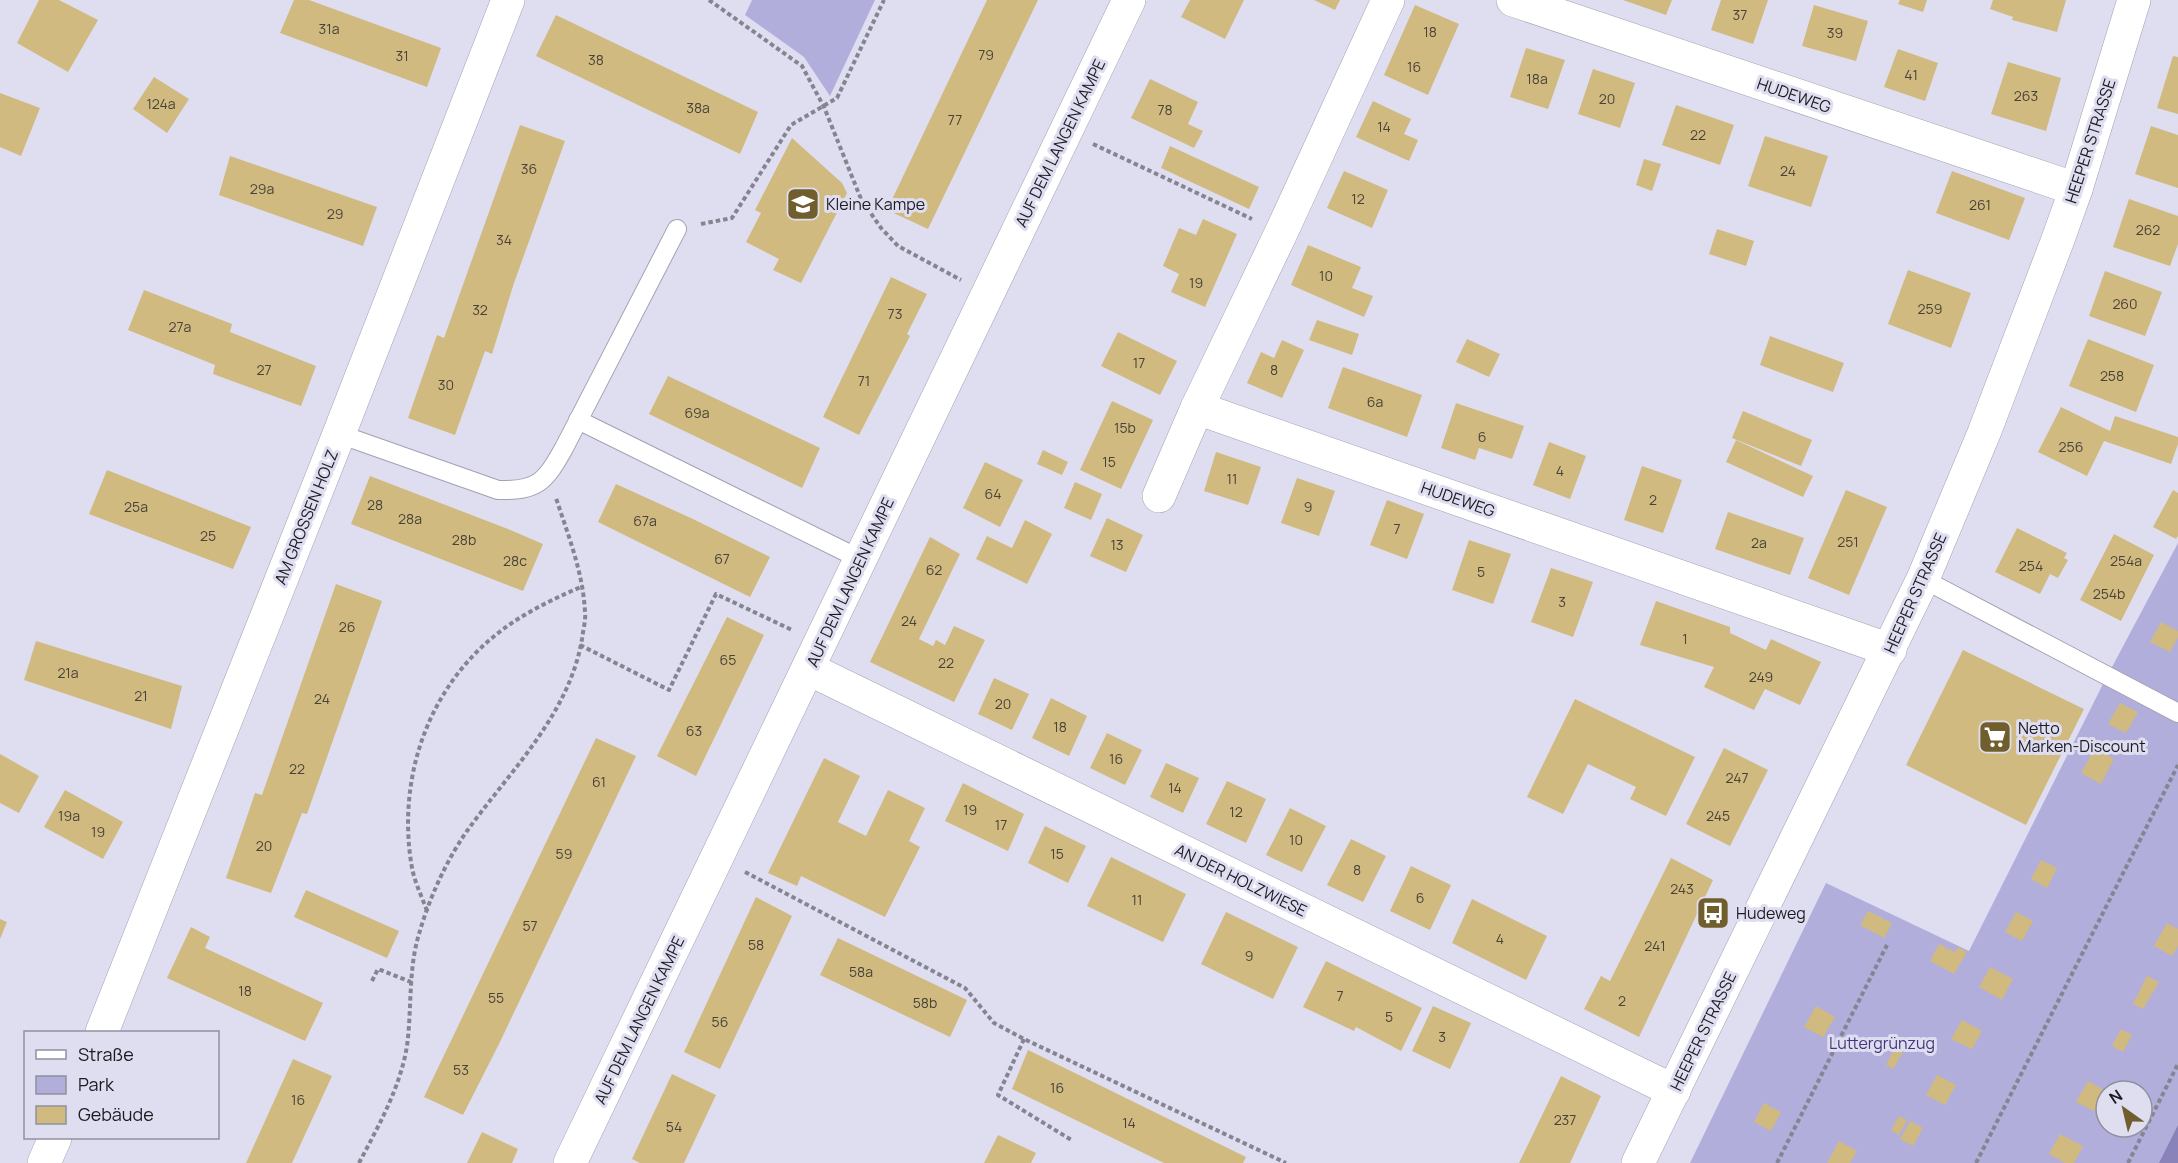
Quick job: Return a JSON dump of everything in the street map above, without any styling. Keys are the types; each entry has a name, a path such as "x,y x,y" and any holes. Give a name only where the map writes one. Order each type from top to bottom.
{"street":[{"name":"AM GROSSEN HOLZ","path":"102,1031 508,0"},
{"name":"AUF DEM LANGEN KAMPE","path":"570,1163 1129,0"},
{"path":"1159,496 1197,408 1281,233 1388,0"},
{"name":"HUDEWEG","path":"1513,0 2076,189"},
{"name":"HEEPER STRASSE","path":"1638,1163 1923,579 1996,402 2076,189 2134,0"},
{"name":"HUDEWEG","path":"1197,408 1890,650"},
{"name":"AN DER HOLZWIESE","path":"814,656 1674,1091"},
{"path":"44,1163 54,1139"}],"lane":[{"path":"339,434 498,490 520,490 539,484 564,448 677,229"},
{"path":"578,420 860,559"},
{"path":"1923,579 2178,713"}],"path":[{"path":"709,0 802,66 824,107 861,199 881,228 898,246 988,294"},
{"path":"677,229 732,218 791,125 837,98 884,0"},
{"path":"1065,131 1281,233"},
{"path":"359,1163 388,1107 397,1084 407,1046 411,982 419,934 438,883 466,833 553,716 578,659 586,615 583,586 548,474"},
{"path":"427,912 413,871 409,849 409,801 413,766 425,729 444,693 472,657 492,637 516,620 583,586"},
{"path":"580,645 669,690 716,594 814,656"},
{"path":"1976,1163 2178,765"},
{"path":"718,858 965,988 994,1023 1286,1163"},
{"path":"1777,1163 1887,945"},
{"path":"372,981 378,969 411,982"},
{"path":"1024,1039 998,1095 1073,1141"},
{"path":"2128,1163 2178,1064"}],"green space":[{"path":"752,0 875,0 830,96 804,57 745,15"},
{"name":"Luttergrünzug","path":"2178,543 2178,1163 1690,1163 1826,883 1969,951 2104,682"}],"shaded area":[{"path":"2178,1125 2178,1163 2159,1163"}],"building":[{"path":"39,0 59,0 98,20 68,72 17,43"},
{"path":"294,0 309,0 441,48 427,87 280,33"},
{"path":"987,0 1038,0 928,229 887,210"},
{"path":"1190,0 1244,0 1225,39 1181,17"},
{"path":"1314,0 1340,0 1335,10"},
{"path":"1623,0 1672,0 1666,15"},
{"path":"1721,0 1768,0 1753,44 1711,30"},
{"path":"1900,0 1927,0 1923,12 1898,4"},
{"path":"1993,0 2066,0 2057,32 2012,20 2013,17 1990,9"},
{"path":"1415,5 1459,24 1428,95 1384,75"},
{"path":"1814,5 1868,21 1856,61 1802,46"},
{"path":"556,15 758,112 740,154 536,56"},
{"path":"1526,48 1565,60 1548,109 1510,97"},
{"path":"1898,49 1938,63 1925,101 1884,87"},
{"path":"2173,56 2178,57 2178,114 2157,108"},
{"path":"2008,62 2061,78 2046,131 1991,114"},
{"path":"1593,69 1635,83 1620,128 1578,114"},
{"path":"154,77 189,99 167,133 133,109"},
{"path":"1150,79 1198,102 1188,124 1203,131 1194,148 1131,118"},
{"path":"0,93 40,108 21,156 0,147"},
{"path":"1373,101 1411,119 1404,134 1418,140 1409,161 1356,137"},
{"path":"1676,105 1734,125 1720,165 1662,145"},
{"path":"520,125 565,141 514,283 492,354 485,351 455,435 408,418 437,335 444,338"},
{"path":"2151,126 2178,135 2178,188 2135,174"},
{"path":"1765,136 1828,156 1811,207 1748,186"},
{"path":"792,138 842,183 847,193 801,283 773,270 779,259 746,242 761,213 755,210"},
{"path":"1170,146 1259,187 1249,209 1161,168"},
{"path":"230,156 377,207 363,246 219,195"},
{"path":"1644,159 1661,164 1652,191 1636,185"},
{"path":"1344,171 1388,190 1372,228 1327,208"},
{"path":"1952,171 2025,198 2009,240 1936,213"},
{"path":"2129,199 2178,216 2178,244 2170,266 2113,247"},
{"path":"1203,219 1237,234 1205,307 1171,292 1179,274 1163,266 1179,228 1196,235"},
{"path":"1717,229 1754,241 1746,266 1709,254"},
{"path":"1308,245 1361,267 1352,288 1373,296 1364,317 1291,285"},
{"path":"1908,270 1971,293 1951,348 1888,324"},
{"path":"2105,271 2162,292 2145,336 2089,316"},
{"path":"891,277 927,294 907,334 910,336 859,435 823,417"},
{"path":"144,290 232,324 230,332 316,366 301,406 213,374 215,365 128,330"},
{"path":"1317,320 1359,334 1352,355 1309,340"},
{"path":"1118,332 1177,361 1160,395 1101,366"},
{"path":"1770,336 1844,363 1833,392 1760,365"},
{"path":"1467,339 1500,354 1489,377 1456,362"},
{"path":"2088,339 2154,365 2136,412 2069,386"},
{"path":"1282,340 1304,350 1282,398 1247,383 1261,352 1274,358"},
{"path":"1343,367 1422,395 1407,437 1328,408"},
{"path":"668,376 820,448 802,488 649,414"},
{"path":"1112,401 1153,420 1121,489 1080,470"},
{"path":"1456,403 1524,426 1512,459 1479,448 1475,460 1441,448"},
{"path":"2061,407 2110,431 2115,416 2178,437 2171,464 2104,441 2087,476 2038,452"},
{"path":"1743,411 1812,440 1801,466 1732,438"},
{"path":"1736,440 1813,476 1803,497 1726,462"},
{"path":"1549,442 1586,456 1570,499 1533,485"},
{"path":"1043,450 1068,462 1062,475 1037,464"},
{"path":"1216,452 1261,467 1248,505 1204,491"},
{"path":"985,462 1023,480 1000,527 963,508"},
{"path":"1642,466 1682,480 1663,533 1624,520"},
{"path":"107,470 251,527 233,569 89,514"},
{"path":"370,476 543,544 523,591 351,524"},
{"path":"1297,478 1335,491 1319,536 1281,523"},
{"path":"1075,482 1102,494 1091,520 1064,508"},
{"path":"616,484 770,557 750,597 598,522"},
{"path":"1846,490 1887,507 1849,595 1808,578"},
{"path":"2173,490 2178,493 2178,536 2176,539 2153,527"},
{"path":"1387,500 1424,514 1407,559 1370,545"},
{"path":"1728,512 1804,538 1790,575 1715,549"},
{"path":"1107,518 1143,535 1126,572 1090,556"},
{"path":"1025,520 1052,534 1027,584 976,559 987,536 1012,548"},
{"path":"2017,528 2067,553 2064,558 2068,560 2058,578 2050,574 2040,594 1995,572"},
{"path":"2114,534 2154,555 2121,621 2080,600"},
{"path":"930,537 960,554 919,639 933,646 936,640 945,645 954,626 985,640 954,702 870,662"},
{"path":"1469,540 1511,554 1493,604 1452,590"},
{"path":"1551,568 1593,582 1573,637 1531,622"},
{"path":"336,584 382,601 307,814 302,813 271,893 226,878 255,793 262,795"},
{"path":"1656,601 1730,627 1730,633 1766,650 1771,639 1821,662 1800,705 1765,689 1754,710 1704,687 1714,667 1640,645"},
{"path":"727,617 764,635 696,776 657,756"},
{"path":"2161,622 2178,631 2178,637 2170,652 2150,642"},
{"path":"36,641 182,686 171,729 24,680"},
{"name":"Netto Marken-Discount","path":"1963,650 2084,709 2026,825 1906,765"},
{"path":"994,678 1029,694 1012,730 978,714"},
{"path":"1051,698 1087,716 1069,756 1032,738"},
{"path":"1575,699 1695,757 1666,816 1630,799 1636,787 1588,764 1563,814 1527,797"},
{"path":"2120,703 2138,712 2126,733 2108,724"},
{"path":"1107,733 1142,750 1125,785 1090,768"},
{"path":"596,738 636,756 463,1115 424,1097"},
{"path":"1724,748 1768,770 1730,846 1686,824"},
{"path":"2095,748 2114,759 2101,784 2081,773"},
{"path":"0,754 39,776 19,813 0,803"},
{"path":"824,758 860,776 838,822 866,836 888,790 925,808 909,841 920,847 885,917 801,876 797,886 768,873"},
{"path":"1166,763 1199,778 1183,813 1150,797"},
{"path":"1227,781 1266,799 1246,843 1206,824"},
{"path":"963,783 1024,814 1008,851 945,821"},
{"path":"65,790 123,822 103,859 44,827"},
{"path":"1290,808 1326,826 1302,872 1266,855"},
{"path":"1045,826 1086,846 1068,883 1028,863"},
{"path":"1351,839 1386,856 1363,902 1327,885"},
{"path":"1111,857 1186,894 1163,942 1087,906"},
{"path":"1671,858 1713,880 1639,1037 1584,1009 1601,976 1610,981"},
{"path":"2041,860 2057,868 2047,888 2031,879"},
{"path":"1411,866 1451,885 1430,930 1390,911"},
{"path":"306,890 399,931 387,958 294,917"},
{"path":"756,897 792,916 720,1069 684,1052"},
{"path":"1472,899 1547,936 1526,980 1452,943"},
{"path":"1868,911 1892,923 1884,938 1860,925"},
{"path":"1226,912 1298,947 1273,999 1201,964"},
{"path":"2016,912 2033,921 2022,941 2005,932"},
{"path":"0,919 7,922 0,939"},
{"path":"2167,923 2178,929 2178,946 2172,956 2154,946"},
{"path":"191,927 210,937 205,948 323,1003 305,1041 167,978"},
{"path":"838,938 967,1000 950,1037 820,975"},
{"path":"1939,944 1955,952 1958,947 1967,952 1954,974 1930,961"},
{"path":"1326,961 1422,1008 1401,1051 1356,1027 1354,1031 1303,1007"},
{"path":"1990,967 2013,979 2002,1000 1979,987"},
{"path":"2147,976 2159,982 2143,1009 2133,1004"},
{"path":"1433,1006 1471,1023 1450,1069 1412,1051"},
{"path":"1816,1006 1835,1017 1823,1037 1804,1027"},
{"path":"1962,1020 1982,1031 1972,1049 1951,1039"},
{"path":"2121,1029 2132,1035 2123,1052 2112,1046"},
{"path":"1896,1045 1904,1050 1893,1069 1886,1065"},
{"path":"1028,1050 1246,1157 1243,1163 1164,1163 1012,1089"},
{"path":"293,1059 332,1076 292,1163 246,1163"},
{"path":"672,1074 716,1095 684,1163 640,1163 632,1159"},
{"path":"1937,1075 1956,1085 1945,1105 1926,1095"},
{"path":"1561,1076 1601,1096 1570,1163 1519,1163"},
{"path":"2088,1081 2094,1084 2094,1111 2076,1102"},
{"path":"1764,1103 1781,1112 1771,1131 1754,1122"},
{"path":"1899,1116 1907,1120 1899,1135 1891,1130"},
{"path":"1910,1121 1923,1128 1913,1146 1900,1139"},
{"path":"482,1132 518,1149 512,1163 467,1163"},
{"path":"2060,1134 2083,1146 2074,1163 2065,1163 2049,1154"},
{"path":"998,1135 1036,1153 1031,1163 984,1163"},
{"path":"1839,1141 1857,1151 1850,1163 1827,1163"}],"place":[{"name":"Kleine Kampe","path":"803,204"},
{"name":"Netto Marken-Discount","path":"1995,737"},
{"name":"Hudeweg","path":"1713,913"}]}
